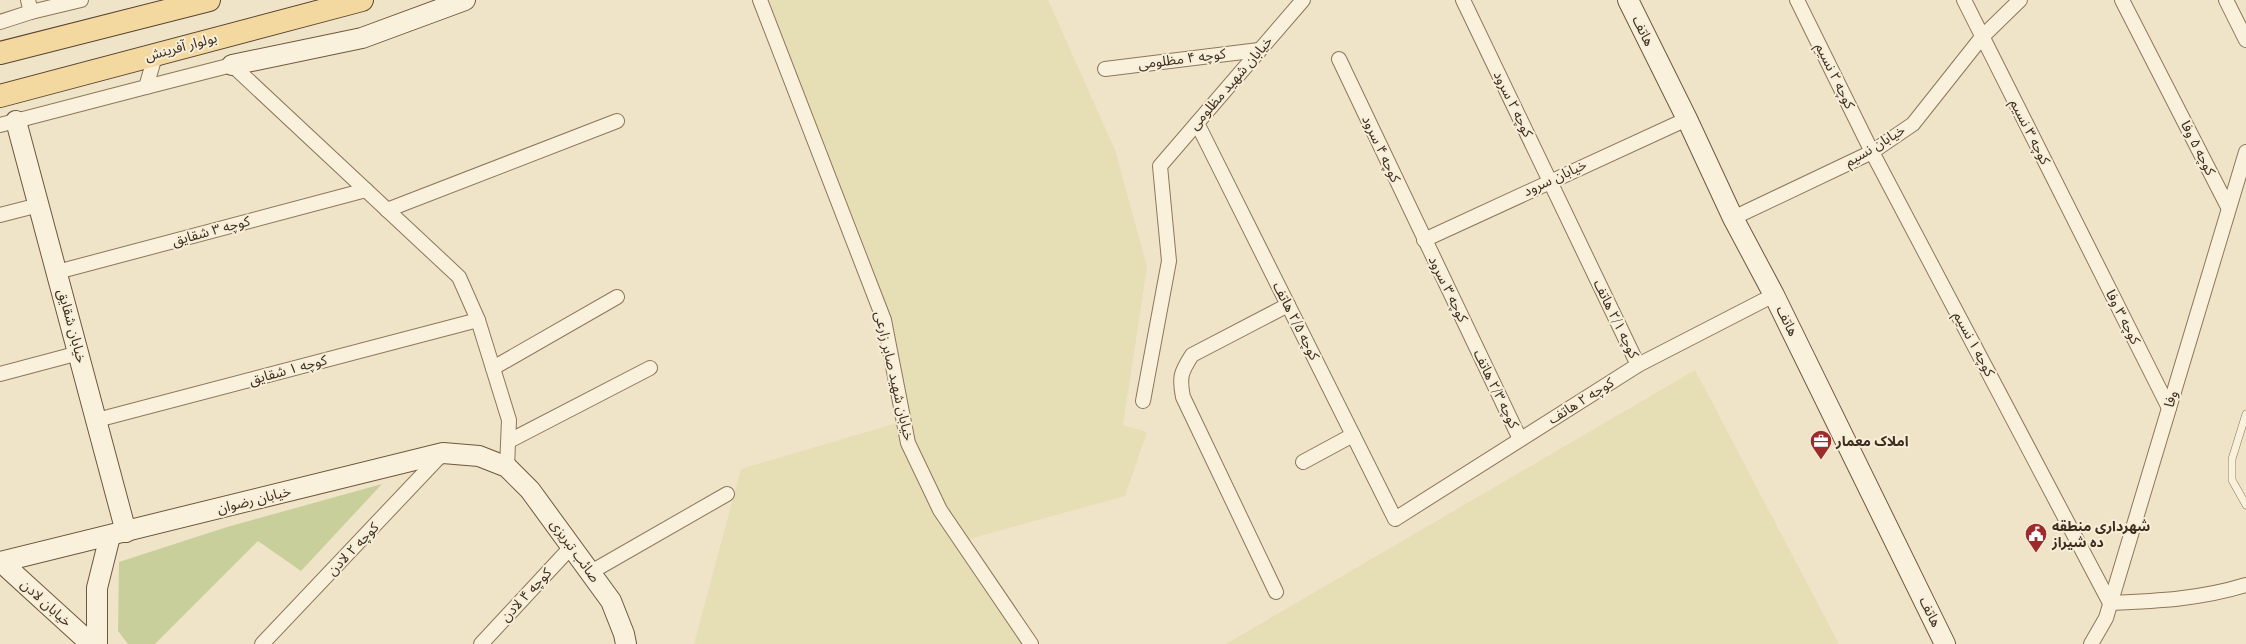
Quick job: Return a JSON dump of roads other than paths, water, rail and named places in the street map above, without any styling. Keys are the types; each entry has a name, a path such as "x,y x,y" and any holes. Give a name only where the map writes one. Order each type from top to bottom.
{"main road":[{"path":"0,53 210,0"},
{"name":"بولوار آفرینش","path":"0,96 156,53 362,0"}],"street":[{"path":"0,22 29,6 81,0"},
{"path":"8,123 146,86 232,65 362,38 465,0"},
{"name":"خیابان شهید صابر زارعی","path":"760,0 884,320 908,443 940,510 1031,644"},
{"name":"خیابان شهید مظلومی","path":"1143,401 1169,261 1160,166 1303,0"},
{"name":"کوچه ۲ سرود","path":"1463,0 1593,273"},
{"name":"هاتف","path":"1628,0 1687,119 1733,218 1774,294 1945,644"},
{"name":"کوچه ۲ نسیم","path":"1797,0 1872,152"},
{"name":"کوچه ۳ نسیم","path":"1964,0 2078,227"},
{"name":"خیابان نسیم","path":"1733,218 1872,152 1913,124 1982,37 2020,0"},
{"name":"کوچه ۵ وفا","path":"2122,0 2228,207"},
{"path":"2226,0 2246,40"},
{"name":"کوچه ۴ مظلومی","path":"1105,68 1260,50"},
{"path":"146,86 156,53"},
{"name":"کوچه ۴ سرود","path":"1339,59 1424,240"},
{"path":"232,65 459,277 478,320 509,420 508,467"},
{"name":"خیابان سرود","path":"1424,240 1549,181 1687,119"},
{"path":"387,210 617,121"},
{"name":"خیابان شقایق","path":"8,123 39,204 98,420 118,534"},
{"name":"کوچه ۲/۵ هاتف","path":"1197,123 1395,519"},
{"name":"کوچه ۱ نسیم","path":"1872,152 2110,603"},
{"name":"وفا","path":"2091,644 2106,618 2228,207 2246,152"},
{"name":"کوچه ۳ شقایق","path":"57,272 366,190"},
{"path":"0,215 39,204"},
{"name":"کوچه ۳ وفا","path":"2078,227 2169,408"},
{"name":"کوچه ۳ سرود","path":"1424,240 1472,339"},
{"name":"کوچه ۲/۱ هاتف","path":"1593,273 1638,365"},
{"name":"کوچه ۲ هاتف","path":"1395,519 1638,365 1774,294"},
{"path":"493,368 617,298"},
{"path":"1276,592 1183,397 1180,381 1182,370 1192,355 1288,306"},
{"name":"کوچه ۱ شقایق","path":"98,420 478,320"},
{"name":"کوچه ۲/۳ هاتف","path":"1472,339 1520,439"},
{"path":"0,374 79,353"},
{"path":"509,441 650,368"},
{"path":"1302,462 1353,435"},
{"name":"خیابان رضوان","path":"0,563 443,453 479,456 508,467"},
{"name":"کوچه ۲ لادن","path":"262,644 443,453"},
{"name":"صائب تبریزی","path":"508,467 530,490 611,601 626,644"},
{"path":"591,572 727,494"},
{"path":"97,644 97,588 118,534"},
{"name":"کوچه ۴ لادن","path":"481,644 572,546"},
{"name":"خیابان لادن","path":"0,563 92,644"},
{"path":"2110,603 2166,601 2215,595 2246,585"}],"lane":[{"path":"2246,414 2232,459 2232,480 2246,505"}],"place":[{"name":"املاک معمار","path":"1821,460"},
{"name":"شهرداری منطقه ده شیراز","path":"2036,554"}]}
